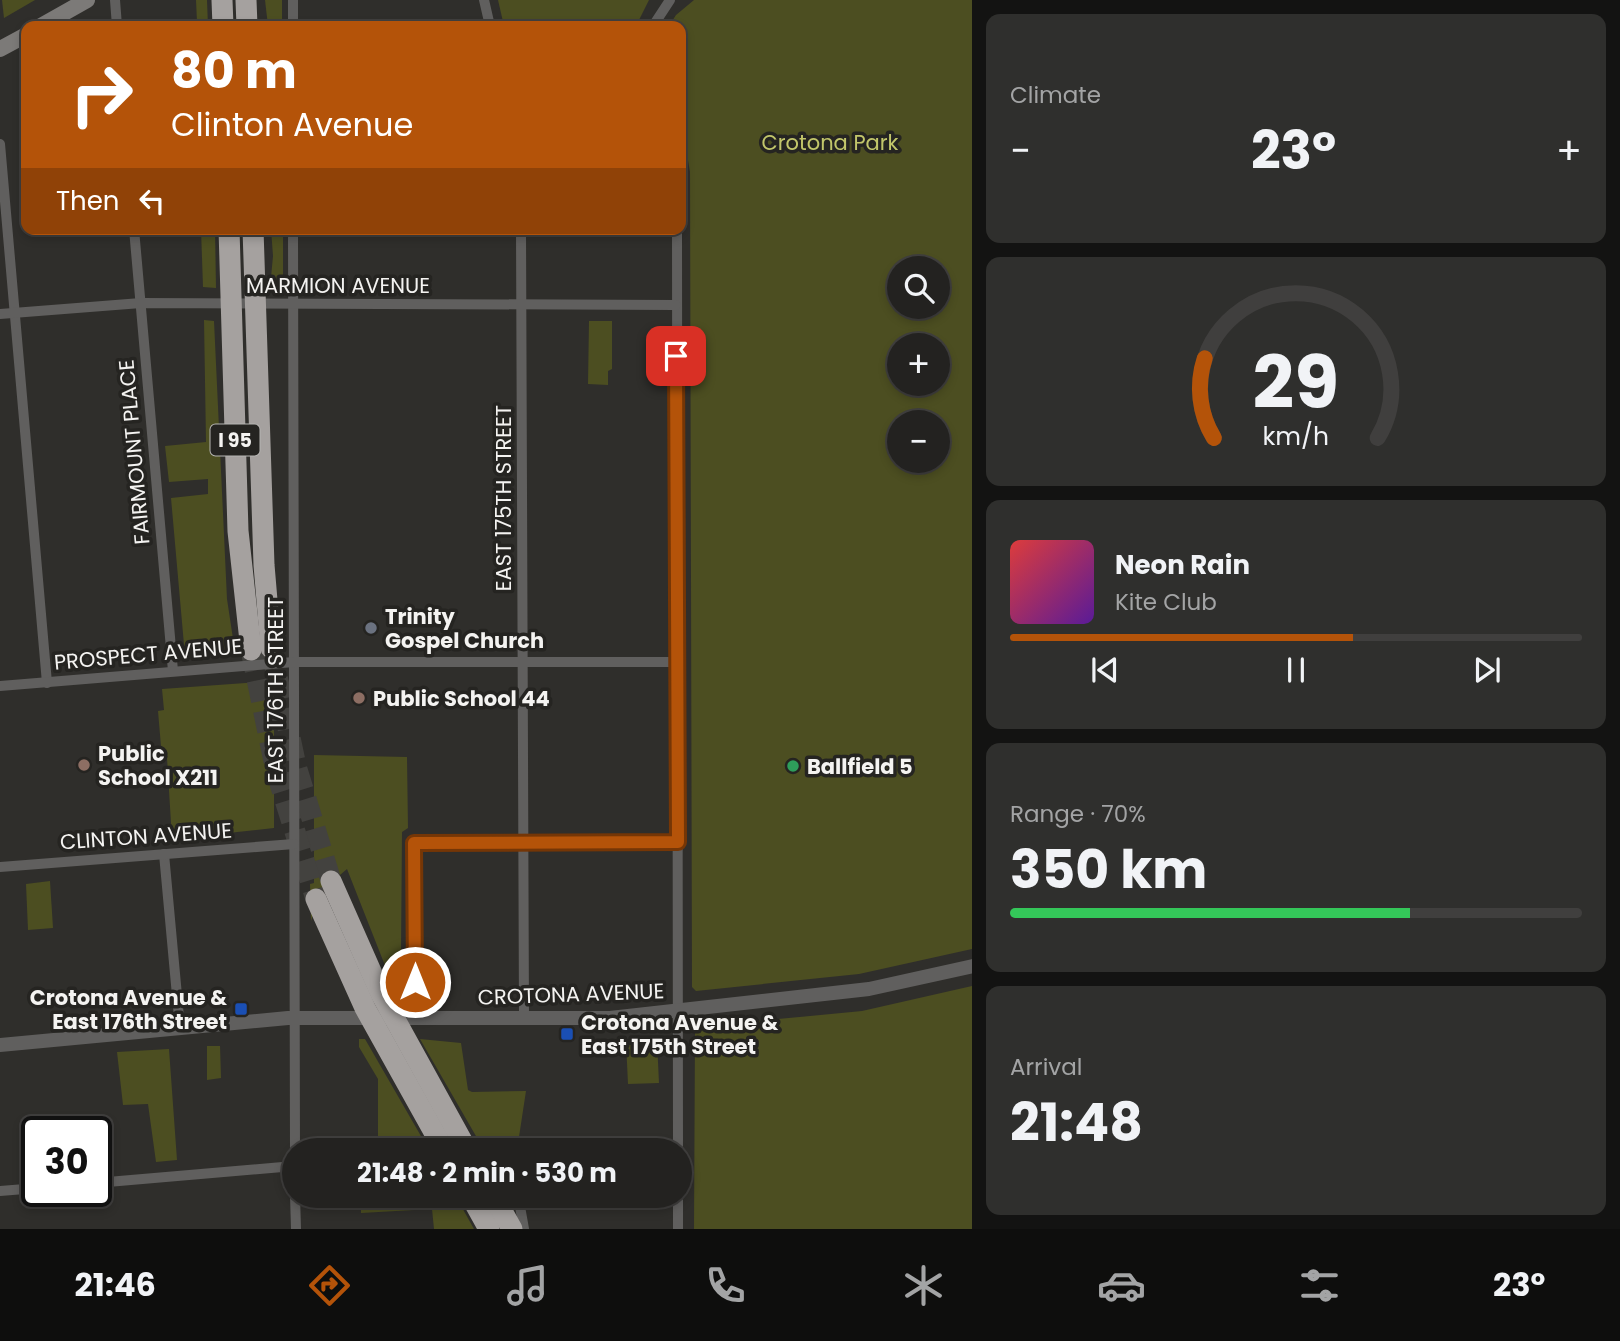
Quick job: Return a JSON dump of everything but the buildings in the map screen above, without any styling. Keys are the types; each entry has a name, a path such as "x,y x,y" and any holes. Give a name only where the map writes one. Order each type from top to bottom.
{"highway":[{"path":"222,0 223,21"},
{"path":"246,0 247,21"},
{"name":"I 95","path":"229,235 238,531 261,649 262,535 253,235"},
{"path":"331,881 381,995 460,1138"},
{"path":"316,899 365,1008 437,1138"},
{"path":"477,1208 489,1229"},
{"path":"504,1208 520,1228"}],"main road":[{"path":"50,21 87,0"},
{"path":"0,50 21,37"}],"street":[{"path":"115,0 117,21"},
{"path":"293,0 293,21"},
{"path":"484,0 489,21"},
{"path":"656,21 670,0"},
{"path":"0,144 47,682"},
{"name":"FAIRMOUNT PLACE","path":"135,235 173,671"},
{"name":"EAST 176TH STREET","path":"293,235 295,1138"},
{"name":"EAST 175TH STREET","path":"521,235 524,1018"},
{"path":"677,235 678,1138"},
{"name":"MARMION AVENUE","path":"0,314 141,303 676,305"},
{"name":"PROSPECT AVENUE","path":"0,686 294,662 677,662"},
{"path":"412,1018 414,843 678,842"},
{"name":"CLINTON AVENUE","path":"0,867 294,844"},
{"path":"164,854 180,1028"},
{"name":"CROTONA AVENUE","path":"0,1045 294,1018 604,1018 869,989 972,966"},
{"path":"112,1182 282,1167"},
{"path":"0,1192 21,1190"},
{"path":"295,1208 296,1229"},
{"path":"519,1208 520,1228"},
{"path":"678,1208 678,1229"}],"green space":[{"path":"2,0 35,0 4,18"},
{"path":"196,0 207,0 208,21 197,21"},
{"path":"265,0 282,0 282,21 267,21"},
{"path":"498,0 649,0 638,21 503,21"},
{"name":"Crotona Park","path":"694,0 972,0 972,949 859,974 696,991 692,987 690,172 686,148 686,21 672,21"},
{"path":"201,235 215,235 216,288 203,287"},
{"path":"271,235 283,235 283,289 270,288 273,256"},
{"path":"204,320 214,321 227,599 235,652 185,656 171,498 208,494 208,479 169,482 165,446 206,442"},
{"path":"589,321 612,321 612,369 608,371 608,385 588,384"},
{"path":"274,681 274,828 172,839 167,758 162,758 158,711 164,710 162,689"},
{"path":"314,755 407,757 408,828 402,832 401,953 405,953 406,996 397,996 347,869 320,892 311,921 310,884 314,883"},
{"path":"50,881 53,928 28,930 26,884"},
{"path":"972,986 972,1229 694,1229 695,1030 706,1026 862,1011"},
{"path":"359,1039 365,1039 422,1138 378,1138 378,1079 359,1047"},
{"path":"420,1039 461,1043 468,1090 472,1092 526,1091 519,1138 477,1138"},
{"path":"657,1041 659,1083 628,1084 626,1042"},
{"path":"207,1046 220,1046 221,1078 207,1080"},
{"path":"169,1049 177,1160 156,1162 148,1104 123,1105 117,1052"},
{"path":"361,1208 462,1208 474,1229 434,1229 432,1209 361,1213"}],"tunnel":[{"path":"271,648 296,766 331,881"},
{"path":"251,650 276,771 316,899"}],"place":[{"name":"Trinity Gospel Church","path":"371,628"},
{"name":"Public School 44","path":"359,698"},
{"name":"Public School X211","path":"84,765"},
{"name":"Ballfield 5","path":"793,766"},
{"name":"Crotona Avenue & East 176th Street","path":"241,1009"},
{"name":"Crotona Avenue & East 175th Street","path":"567,1034"}],"route":[{"path":"415,982 414,843 678,842 676,356"}]}
